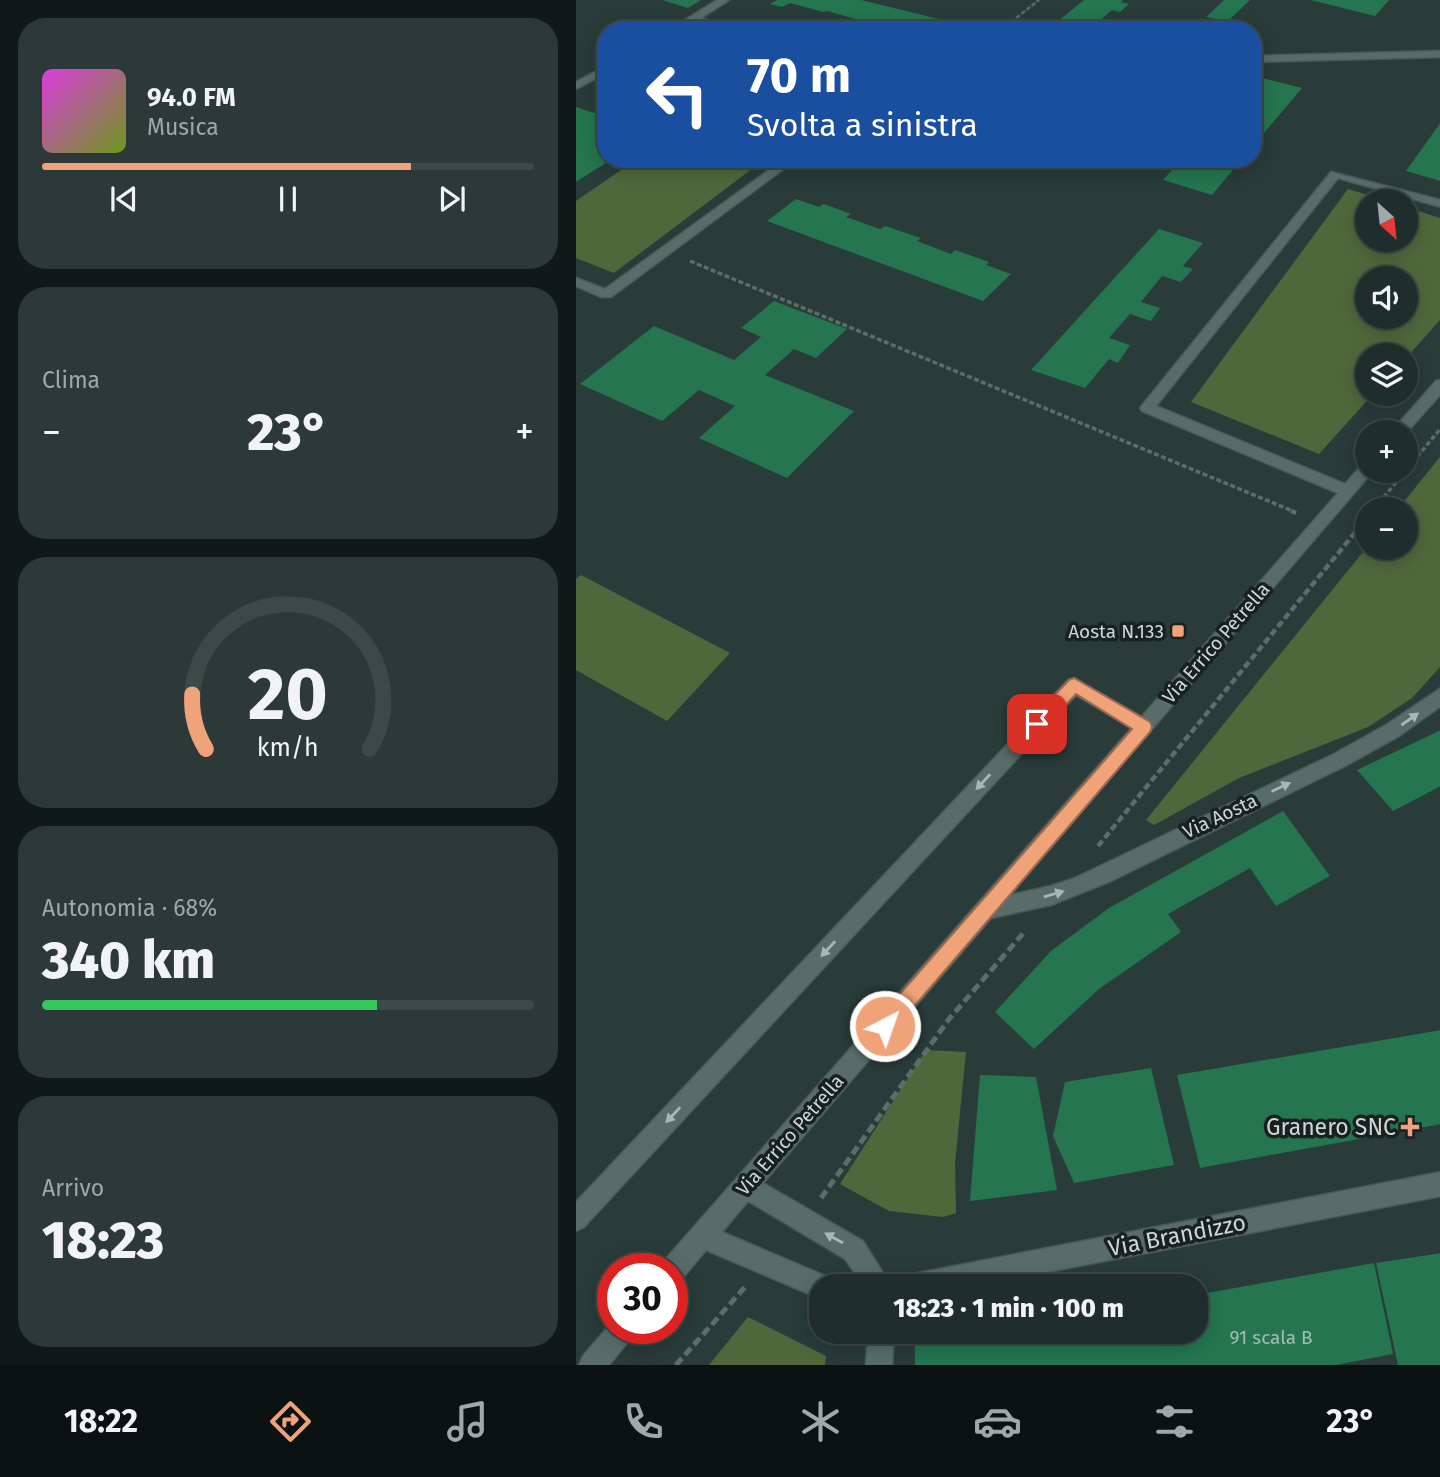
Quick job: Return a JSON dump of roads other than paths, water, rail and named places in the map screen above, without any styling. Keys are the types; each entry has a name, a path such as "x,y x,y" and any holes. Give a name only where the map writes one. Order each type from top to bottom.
{"street":[{"path":"690,21 724,0"},
{"path":"693,19 701,21"},
{"path":"1262,59 1440,54"},
{"path":"576,73 597,71"},
{"path":"576,86 597,74"},
{"path":"576,282 606,294 780,168"},
{"path":"1348,491 1147,408 1335,174 1440,204"},
{"path":"1408,420 1440,384"},
{"name":"Via Errico Petrella","path":"688,1253 1355,483"},
{"path":"576,1219 1074,685 1144,727"},
{"name":"Via Aosta","path":"987,909 1056,894 1103,876 1163,842 1366,746 1398,727 1440,695"},
{"name":"Via Brandizzo","path":"975,1274 1440,1184"},
{"path":"745,1186 854,1250 871,1274"},
{"path":"703,1236 809,1282"},
{"path":"592,1365 610,1344"},
{"path":"879,1365 880,1344"}],"place":[{"name":"Aosta N.133","path":"1178,631"},
{"name":"Granero SNC","path":"1410,1127"}]}
